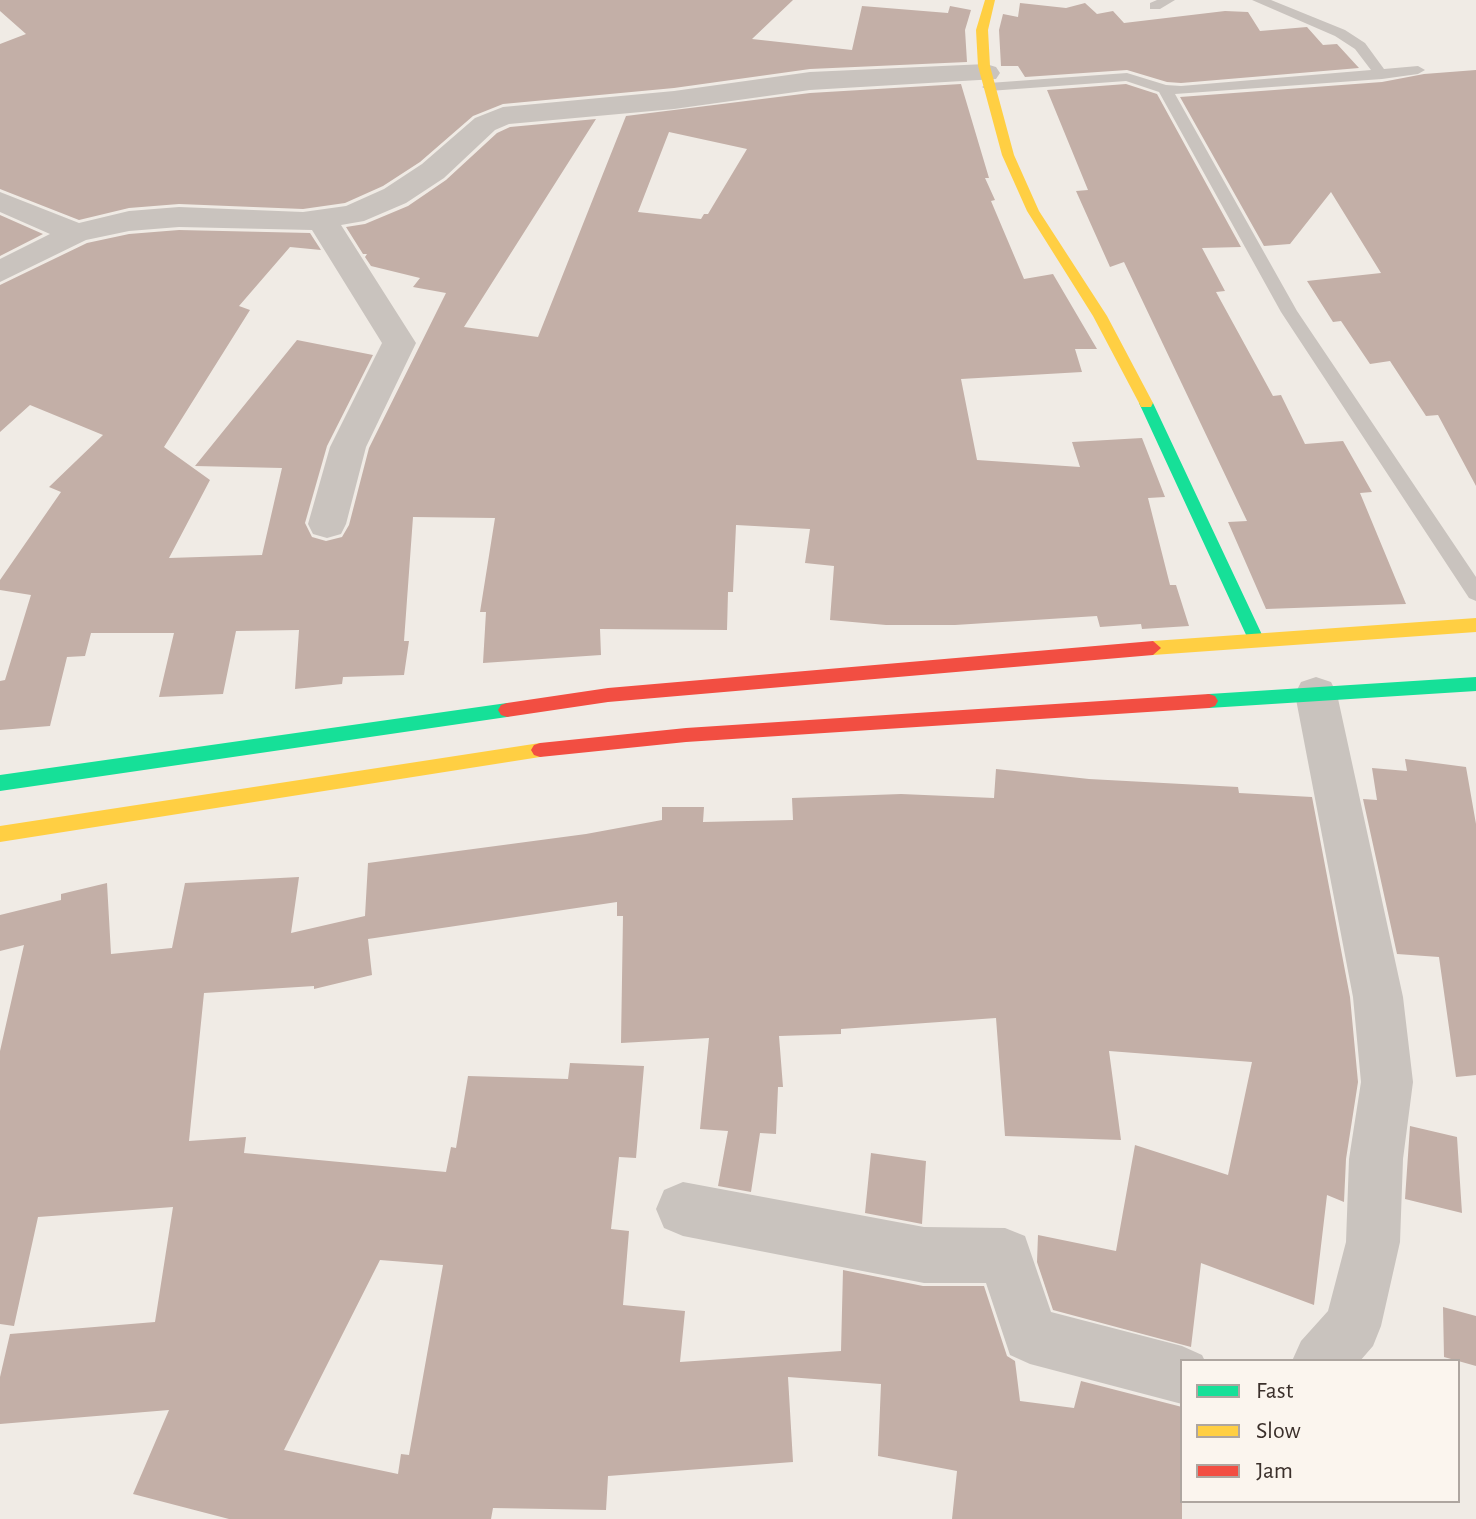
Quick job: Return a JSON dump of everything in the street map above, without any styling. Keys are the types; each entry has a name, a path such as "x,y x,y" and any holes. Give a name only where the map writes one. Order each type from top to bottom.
{"main road":[{"path":"990,0 982,30 987,80 1008,155 1033,211 1100,316 1146,405 1256,639"},
{"path":"0,783 608,695 1256,639 1476,625"},
{"path":"0,834 580,744 1476,684"}],"street":[{"path":"0,272 76,233 129,221 179,217 303,222 353,214 395,196 433,171 485,124 503,116 674,100 810,81 987,80"},
{"path":"0,201 76,233"},
{"path":"321,219 399,343 348,447 327,524"},
{"path":"1316,694 1378,997 1387,1082 1376,1159 1373,1242 1353,1326 1323,1359"},
{"path":"683,1209 924,1255 1005,1256 1030,1335 1180,1374"}],"lane":[{"path":"1259,0 1340,33 1360,46 1382,75"},
{"path":"987,80 1127,77 1165,89 1418,70"},
{"path":"1165,89 1289,312 1476,593"}],"building":[{"path":"0,0 793,0 752,39 852,50 862,6 948,13 950,6 971,10 965,30 967,62 810,69 674,88 503,104 473,116 420,162 383,186 345,203 303,209 179,204 129,208 79,220 0,189 0,44 26,34 0,11"},
{"path":"1020,3 1066,8 1085,3 1097,14 1113,11 1124,23 1225,11 1248,12 1260,31 1307,27 1323,45 1337,44 1359,68 1181,83 1127,70 1025,77 1018,66 1001,66 999,30 1003,14 1018,17"},
{"path":"1476,70 1476,486 1438,415 1426,416 1390,361 1370,364 1341,321 1333,322 1307,281 1381,273 1331,192 1290,244 1264,246 1180,97 1382,82 1424,74"},
{"path":"961,84 989,178 985,178 995,200 991,201 1024,279 1053,274 1097,349 1075,349 1082,372 961,379 977,460 1080,467 1072,442 1142,438 1165,497 1148,498 1170,585 1176,585 1189,626 1142,629 1141,624 1100,627 1097,616 955,625 886,625 830,620 834,566 805,563 810,529 736,525 733,592 728,592 727,630 600,629 601,655 483,663 486,612 480,612 495,518 413,517 404,641 409,641 404,675 343,677 342,684 295,689 299,630 236,631 223,694 159,697 174,633 91,633 85,656 67,657 50,726 0,730 0,681 5,680 31,595 0,590 0,580 61,492 49,487 103,435 30,405 0,432 0,285 87,243 129,234 179,230 310,233 321,250 290,247 239,306 250,310 164,447 210,480 169,558 262,555 282,468 195,466 297,340 373,355 327,446 305,523 312,537 326,541 342,537 349,525 369,448 446,293 413,287 420,278 371,266 365,257 367,254 363,254 346,227 365,224 408,206 446,180 497,133 510,127 596,119 464,327 538,337 626,116 810,93","holes":["669,132 747,149 708,214 701,219 638,212"]},
{"path":"1126,84 1157,94 1241,247 1202,248 1225,291 1216,292 1273,396 1281,395 1305,444 1343,441 1372,492 1360,493 1406,604 1266,609 1228,522 1247,521 1124,262 1110,267 1076,191 1088,190 1047,90"},
{"path":"0,215 43,234 0,256"},
{"path":"1405,759 1466,767 1476,824 1476,1075 1456,1077 1439,957 1397,954 1363,799 1377,800 1372,768 1407,771"},
{"path":"996,769 1089,779 1238,787 1239,793 1312,797 1350,997 1358,1082 1346,1159 1344,1202 1327,1195 1314,1305 1201,1263 1191,1347 1053,1310 1037,1262 1038,1235 1116,1251 1135,1145 1228,1175 1252,1062 1109,1051 1121,1140 1005,1136 996,1018 841,1029 841,1034 779,1036 783,1087 778,1087 776,1134 760,1133 751,1192 718,1186 728,1131 700,1129 709,1038 621,1043 623,916 617,916 617,902 368,939 372,975 314,989 314,986 204,993 189,1141 246,1137 244,1153 446,1172 451,1147 456,1148 468,1076 568,1079 570,1063 644,1066 636,1158 619,1157 611,1229 629,1231 623,1305 685,1311 680,1362 841,1351 843,1270 923,1286 984,1286 1007,1356 1015,1361 1020,1401 1074,1408 1081,1381 1180,1406 1182,1519 952,1519 957,1471 878,1456 881,1384 788,1377 793,1462 608,1476 606,1510 493,1508 491,1519 229,1519 133,1494 169,1410 0,1424 0,1377 10,1334 155,1322 173,1207 38,1217 14,1326 0,1324 0,1051 24,945 0,951 0,915 61,900 61,894 107,883 111,954 172,948 185,883 299,877 291,933 365,916 368,863 586,834 662,820 662,807 704,807 703,822 793,820 792,798 901,794 994,798","holes":["380,1260 443,1265 409,1455 401,1454 398,1474 284,1450"]},
{"path":"1410,1126 1457,1137 1462,1213 1405,1199"},
{"path":"871,1153 926,1161 922,1224 865,1213"},
{"path":"1443,1307 1476,1316 1476,1366 1460,1359 1444,1357"}],"traffic: fast":[{"path":"1146,403 1256,639"},
{"path":"1209,701 1476,684"},
{"path":"0,783 507,710"}],"traffic: slow":[{"path":"990,0 982,30 984,66 1008,155 1033,211 1100,316 1146,403"},
{"path":"1153,648 1476,625"},
{"path":"0,834 540,750"}],"traffic: jam":[{"path":"507,710 608,695 1153,648"},
{"path":"540,750 686,735 1209,701"}]}
